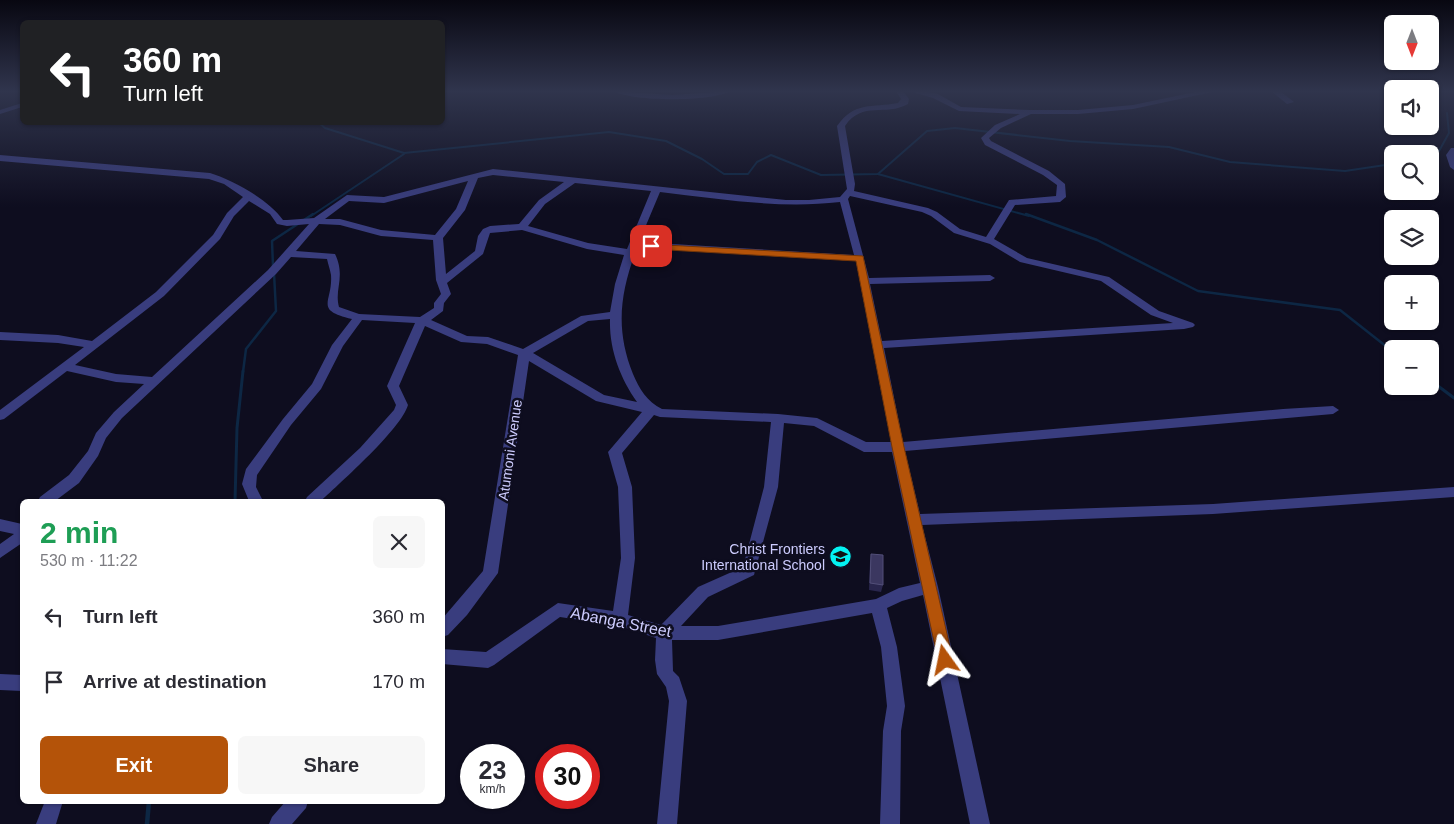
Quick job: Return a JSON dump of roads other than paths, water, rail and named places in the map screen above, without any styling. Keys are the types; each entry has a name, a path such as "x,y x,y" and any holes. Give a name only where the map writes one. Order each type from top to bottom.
{"street":[{"path":"842,129 851,184 846,196 847,209 860,258 898,447 930,587 980,824"},
{"path":"988,241 1012,202 1057,200 1061,197 1061,184 1038,169 988,143 985,138 987,134 995,129"},
{"path":"1454,150 1450,155 1454,167"},
{"path":"0,158 210,176 227,182 273,212 280,222 340,222 381,234 438,238"},
{"path":"0,163 10,159"},
{"path":"48,499 74,479 93,453 101,436 118,415 289,254 316,221 347,198 384,200 434,189 493,172 786,202 809,203 846,196 925,210 934,214 957,232 988,241 1024,260 1105,279 1149,310 1189,325 877,345"},
{"path":"314,499 365,452 400,412 402,405 393,386 422,320 439,309 439,304 446,294 442,282 438,238 460,210 475,176"},
{"path":"522,227 542,202 572,181"},
{"path":"651,410 644,405 627,374 615,340 616,296 621,275 656,190"},
{"path":"0,416 160,294 217,237 230,215 248,196"},
{"path":"442,282 478,252 485,231 522,227 588,246 860,258"},
{"path":"289,254 331,256 336,275 332,302 334,309 341,313 359,317 422,320 465,339 488,340 524,354 600,398 660,413 778,418 817,422 864,447 898,447 1333,410"},
{"path":"864,281 990,278"},
{"path":"524,354 585,318 616,315"},
{"path":"255,499 249,489 248,480 251,473 287,422 317,386 338,345 359,317"},
{"path":"0,336 58,339 94,345"},
{"name":"Atumoni Avenue","path":"445,627 490,573 524,354"},
{"path":"65,367 116,378 154,381"},
{"path":"620,619 628,558 625,487 615,452 651,410"},
{"path":"668,824 678,701 673,683 665,674 662,660 664,633 703,592 749,571 771,487 778,418"},
{"path":"915,520 1213,509 1454,492"},
{"path":"0,552 16,540 16,528"},
{"name":"Abanga Street","path":"445,656 488,660 558,610 620,619 664,633 718,633 878,605 899,595 930,587"},
{"path":"878,605 889,647 896,706 892,731 890,824"},
{"path":"0,682 20,684"},
{"path":"46,824 53,804"},
{"path":"279,824 296,804"}],"waterway":[{"path":"330,129 404,153 609,132 666,141 702,159 724,174 748,174 757,162 771,155 821,175 878,174"},
{"path":"878,174 927,131 941,129"},
{"path":"968,129 1070,141 1169,147 1230,162 1345,171 1384,165"},
{"path":"1439,151 1449,133 1449,129"},
{"path":"311,216 404,154"},
{"path":"878,174 1029,216"},
{"path":"273,266 272,241 313,214"},
{"path":"1026,214 1097,240 1198,291 1340,310 1384,345"},
{"path":"243,372 246,349 276,311 274,273"},
{"path":"235,499 237,428 243,371"},
{"path":"1439,387 1454,398"},
{"path":"147,824 149,804"}],"place":[{"name":"Christ Frontiers International School","path":"841,557"}]}
